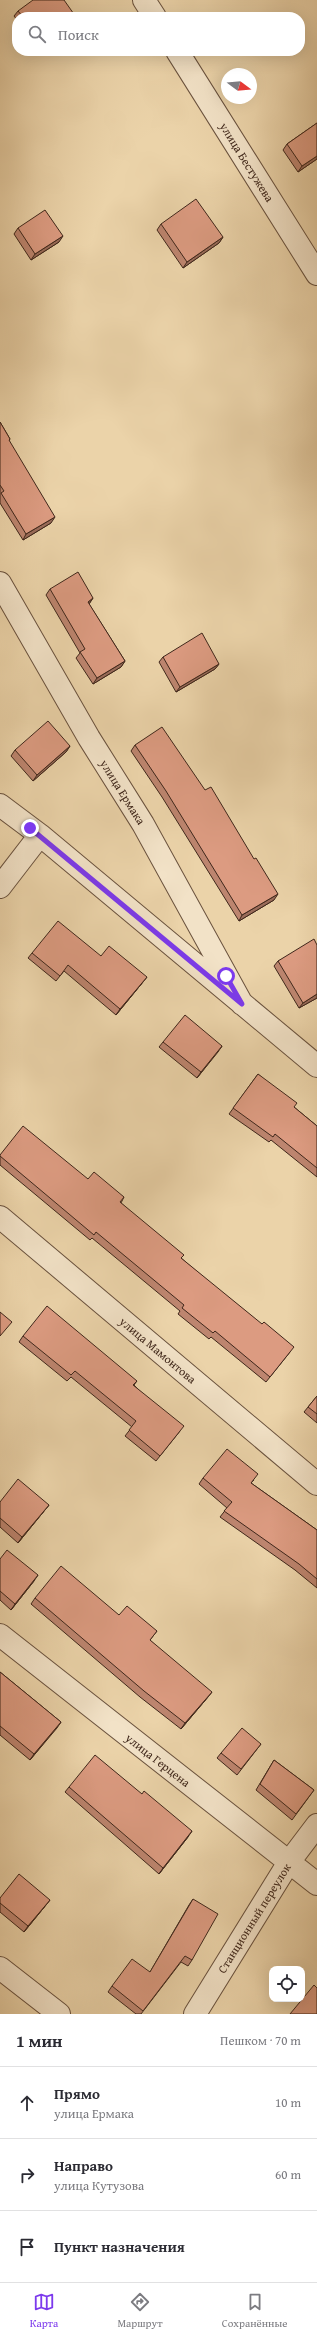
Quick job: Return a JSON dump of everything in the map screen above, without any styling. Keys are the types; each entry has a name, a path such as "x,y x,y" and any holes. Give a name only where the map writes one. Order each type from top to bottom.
{"street":[{"path":"144,0 152,12"},
{"name":"улица Бестужева","path":"179,56 317,274"},
{"name":"улица Ермака","path":"0,583 89,738 143,824 242,1004"},
{"path":"0,805 40,835 317,1066"},
{"path":"0,887 40,835"},
{"name":"улица Мамонтова","path":"0,1217 317,1484"},
{"name":"улица Герцена","path":"0,1634 317,1884"},
{"name":"Станционный переулок","path":"195,2014 288,1862 317,1825"},
{"path":"0,1968 59,2014"}],"building":[{"path":"33,0 64,0 72,12 19,12 18,11"},
{"path":"317,123 317,156 302,166 287,144"},
{"path":"196,199 223,237 187,262 161,224"},
{"path":"45,210 63,236 35,254 18,228"},
{"path":"0,422 10,439 9,440 55,517 26,534 1,493 4,491 0,485"},
{"path":"78,572 93,598 88,602 125,661 97,678 80,652 85,649 50,589"},
{"path":"202,633 219,664 180,687 163,657"},
{"path":"48,721 70,746 37,775 15,750"},
{"path":"162,727 205,790 211,787 254,859 256,858 278,894 242,915 166,791 135,745"},
{"path":"58,921 101,956 109,946 147,977 120,1009 68,965 60,976 32,953"},
{"path":"314,939 317,945 317,994 303,1003 278,961"},
{"path":"185,1015 222,1046 201,1072 163,1042"},
{"path":"258,1074 297,1103 294,1107 317,1126 317,1168 275,1134 273,1137 233,1108"},
{"path":"23,1126 88,1179 94,1172 124,1197 120,1202 184,1255 181,1258 262,1324 264,1322 294,1347 270,1377 215,1331 213,1333 182,1308 184,1305 96,1232 94,1235 0,1156"},
{"path":"47,1306 137,1381 133,1385 184,1426 160,1456 129,1430 136,1421 75,1371 71,1375 23,1336"},
{"path":"0,1312 12,1322 0,1336"},
{"path":"317,1396 317,1414 308,1407"},
{"path":"227,1449 258,1474 251,1483 317,1530 317,1579 299,1564 224,1511 232,1502 203,1478"},
{"path":"18,1479 49,1505 22,1537 0,1518 0,1502"},
{"path":"7,1550 38,1575 15,1604 0,1591 0,1559"},
{"path":"61,1566 119,1615 127,1606 157,1631 150,1640 212,1692 185,1723 144,1691 35,1598"},
{"path":"0,1672 61,1722 34,1754 0,1726"},
{"path":"242,1728 261,1744 241,1769 221,1753"},
{"path":"95,1755 142,1794 144,1791 192,1831 163,1868 69,1787"},
{"path":"274,1760 314,1790 296,1814 260,1784"},
{"path":"19,1874 50,1900 28,1926 0,1903 0,1898"},
{"path":"193,1899 218,1914 192,1960 185,1956 143,2011 112,1986 132,1959 150,1972"},
{"path":"314,1985 317,1988 317,2014 290,2014 300,2002 305,2002 305,1996"}],"route":[{"path":"30,828 242,1004 226,976"}]}
